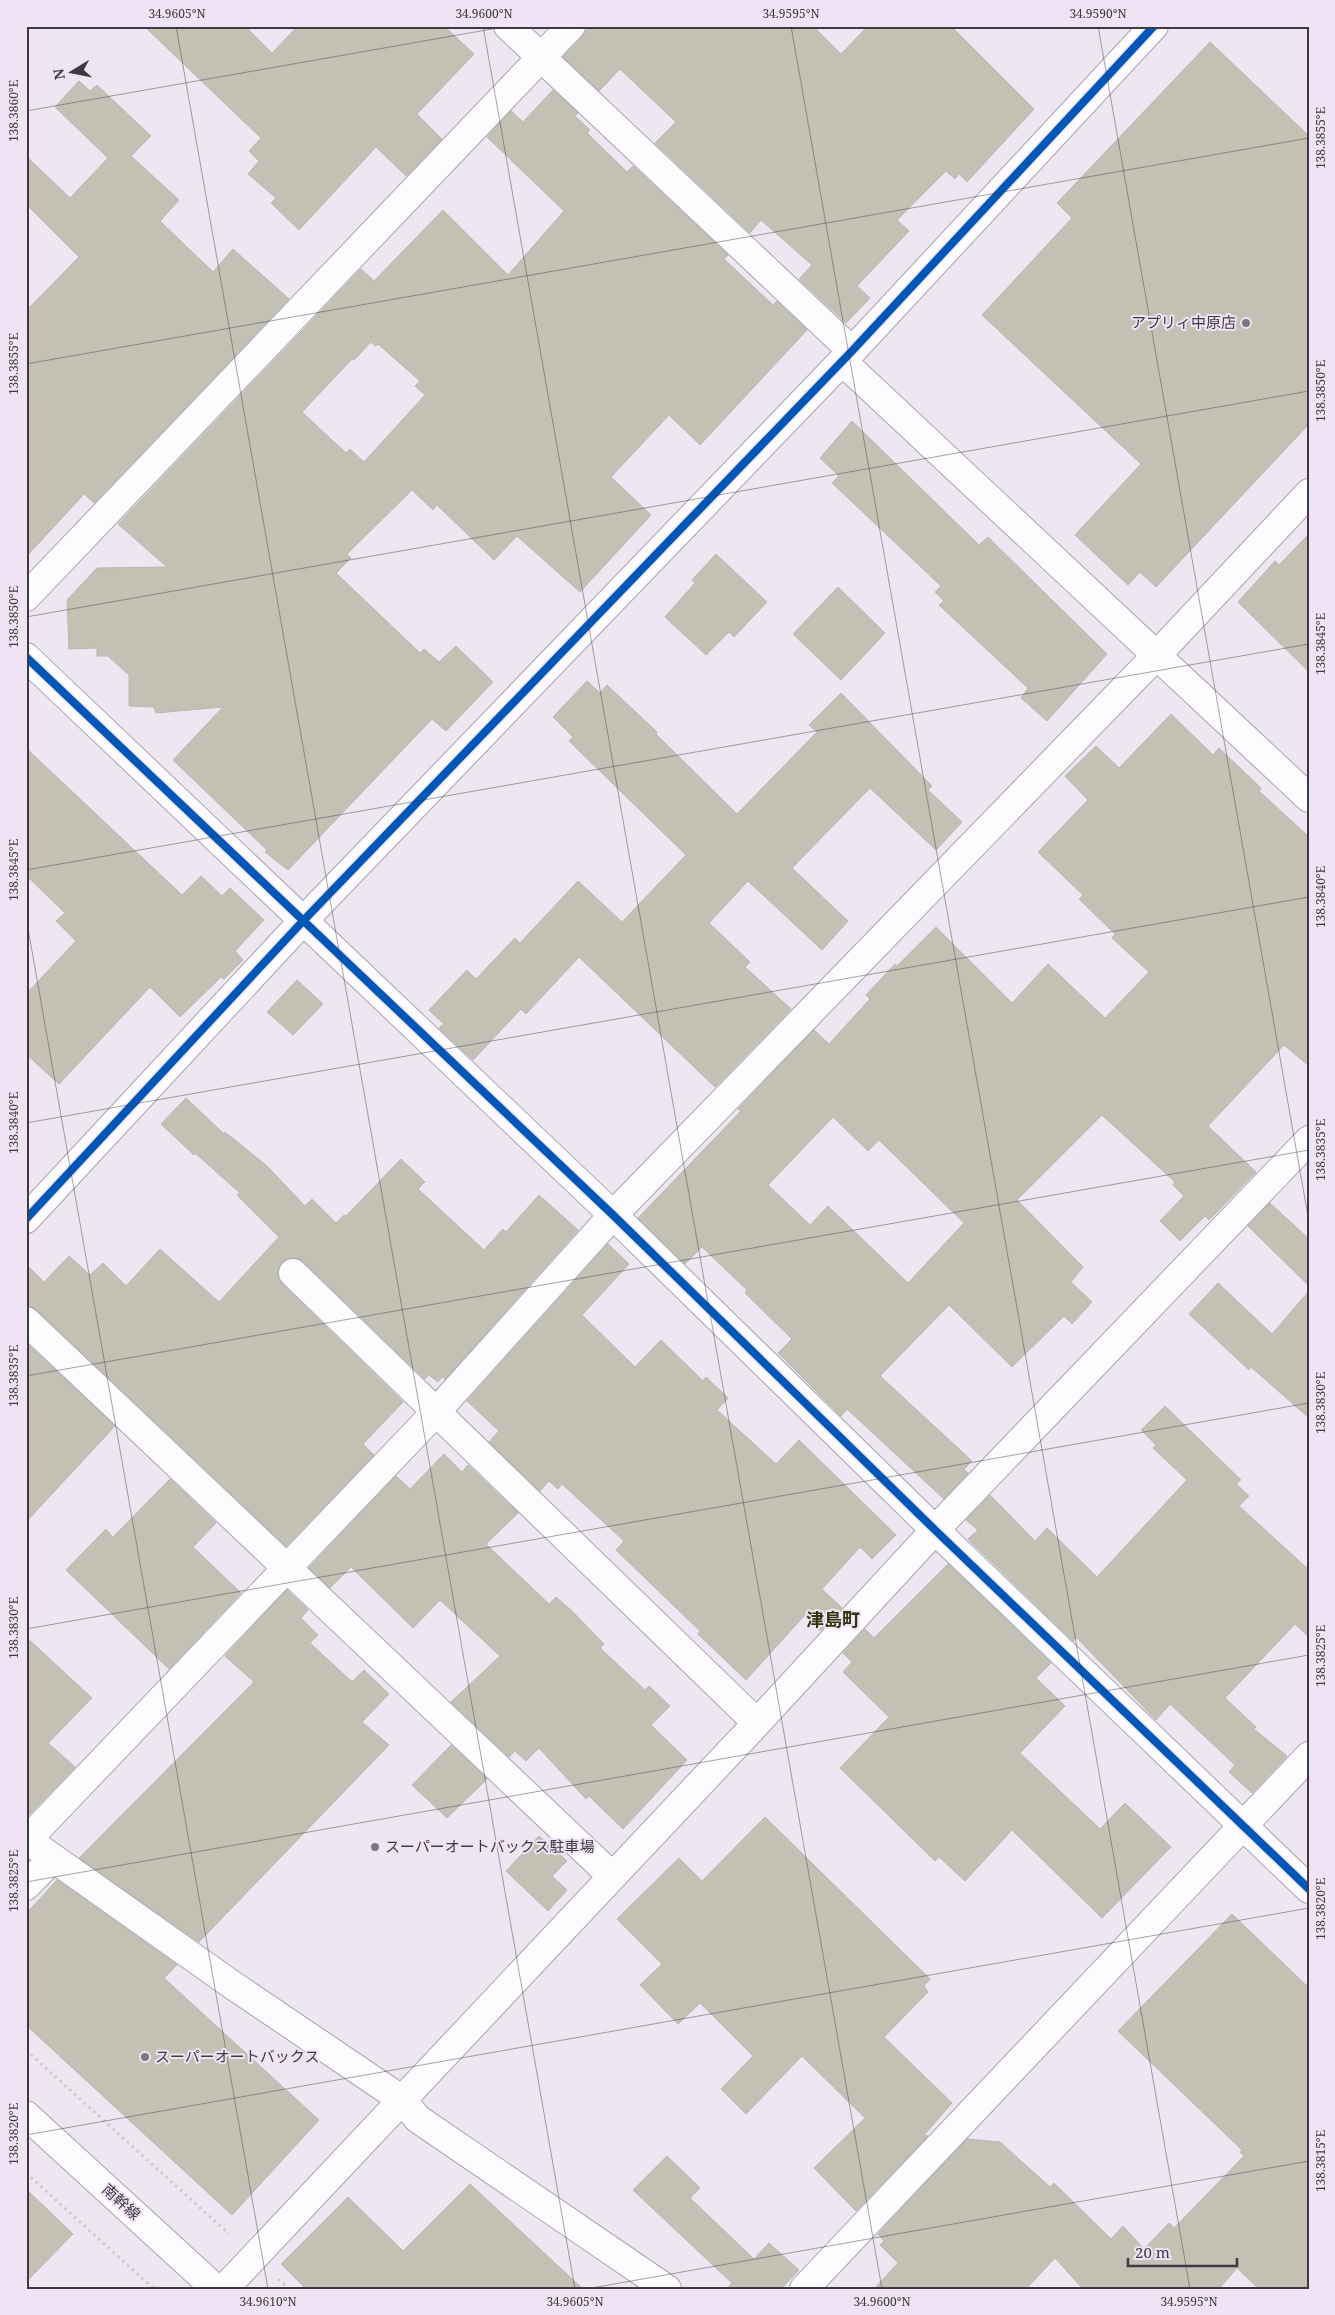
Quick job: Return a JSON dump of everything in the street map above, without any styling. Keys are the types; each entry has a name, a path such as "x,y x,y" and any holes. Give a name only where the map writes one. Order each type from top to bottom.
{"street":[{"path":"508,26 1156,656 1309,798"},
{"path":"26,597 571,26"},
{"path":"26,1219 303,921 847,356 1154,26"},
{"path":"667,2289 418,2119 401,2099 231,1984 26,1839 436,1412 613,1215 1156,656 1309,492"},
{"path":"26,657 613,1215 935,1530 1309,1889"},
{"path":"224,2289 757,1723 935,1530 1309,1140"},
{"path":"293,1273 757,1723"},
{"path":"26,1321 612,1876"},
{"path":"804,2289 1241,1825 1309,1756"},
{"path":"26,1886 53,1858"},
{"name":"南幹線","path":"26,2115 216,2289"}],"path":[{"path":"26,2050 289,2289"},
{"path":"26,2172 154,2289"}],"building":[{"path":"144,26 245,26 272,53 298,26 444,26 474,54 417,114 442,139 406,176 376,147 299,230 271,203 276,198 248,174 259,161 249,151 261,138"},
{"path":"589,26 813,26 841,54 868,26 951,26 1034,109 967,182 959,174 955,179 946,171 897,220 909,231 857,286 870,298 846,323 799,279 812,265 761,220 750,233 655,143 676,122 620,69 599,91 563,57 582,37"},
{"path":"1210,42 1309,136 1309,424 1156,587 1140,572 1128,585 1075,535 1141,464 982,315 1072,218 1057,203"},
{"path":"79,81 90,91 97,85 151,136 131,156 179,200 160,221 213,272 233,249 289,299 94,503 84,494 26,557 26,311 79,257 26,204 26,156 70,198 108,158 55,107"},
{"path":"553,90 578,113 575,116 590,130 587,133 627,172 633,166 728,255 724,259 773,305 777,301 807,330 700,445 669,415 611,477 651,515 580,592 517,536 494,560 437,505 433,510 412,490 347,554 351,558 336,573 420,653 424,649 439,662 456,646 493,682 446,731 432,719 288,870 265,852 267,850 173,760 223,707 156,713 154,707 129,706 129,675 108,656 97,656 97,648 69,649 67,600 97,568 167,567 118,524 361,269 374,281 443,210 508,275 564,211 487,137 511,111 523,122","holes":["371,342 375,346 378,344 420,381 415,386 425,395 364,462 350,449 346,453 302,412 352,359 354,360"]},
{"path":"852,421 979,545 988,537 1107,654 1047,721 1021,698 1028,688 939,605 944,601 935,592 941,586 832,483 839,476 820,458"},
{"path":"1309,534 1309,672 1238,602 1275,561 1279,565"},
{"path":"716,554 767,602 734,637 729,632 706,655 665,617 695,583 692,580"},
{"path":"838,587 885,633 841,680 793,634"},
{"path":"587,681 600,693 607,685 657,732 656,734 737,814 817,732 809,725 841,693 932,786 928,790 962,822 936,850 870,788 792,868 848,921 822,950 748,881 709,923 750,962 745,967 791,1009 715,1087 579,957 526,1014 521,1009 473,1060 439,1028 444,1024 429,1010 467,970 476,979 515,938 520,943 578,881 622,922 686,855 569,741 573,737 553,717"},
{"path":"1171,714 1213,755 1219,748 1261,788 1259,791 1309,837 1309,1066 1284,1045 1208,1126 1256,1172 1209,1220 1205,1216 1180,1241 1160,1221 1184,1196 1173,1185 1175,1182 1102,1115 1017,1200 1083,1267 1071,1282 1092,1302 1072,1324 1064,1316 1012,1367 949,1305 880,1376 972,1461 964,1469 968,1473 944,1499 847,1409 841,1416 778,1353 792,1339 745,1293 747,1290 702,1247 685,1264 638,1218 741,1111 738,1109 814,1030 829,1044 870,999 866,995 895,964 897,966 936,927 1012,1003 1048,964 1105,1018 1149,972 1112,938 1115,934 1079,899 1083,895 1038,852 1088,800 1065,776 1096,746 1119,768","holes":["833,1117 868,1151 879,1140 964,1223 908,1283 828,1206 810,1225 768,1185"]},
{"path":"26,748 182,895 201,876 222,896 230,888 264,920 235,951 243,960 224,979 221,977 180,1017 150,987 59,1084 26,1054 26,994 76,941 56,921 65,913 26,875"},
{"path":"297,980 323,1004 293,1035 267,1012"},
{"path":"186,1098 224,1134 225,1132 267,1166 305,1206 312,1199 336,1223 344,1215 346,1216 401,1159 425,1182 418,1189 484,1250 503,1229 506,1232 539,1195 578,1230 445,1379 442,1377 438,1382 429,1375 425,1379 303,1261 289,1258 281,1263 278,1277 282,1284 403,1402 363,1444 374,1455 286,1546 37,1310 26,1306 26,1264 44,1282 69,1256 90,1275 103,1263 126,1286 160,1249 219,1302 279,1237 237,1195 240,1193 195,1153 194,1155 161,1124"},
{"path":"1270,1203 1309,1239 1309,1286 1248,1226"},
{"path":"608,1244 629,1264 582,1315 635,1367 661,1340 703,1381 706,1377 728,1398 717,1410 776,1464 799,1440 896,1535 872,1559 860,1547 822,1589 842,1608 820,1631 804,1616 746,1680 698,1634 700,1631 616,1550 624,1541 562,1484 558,1489 549,1481 540,1491 489,1442 499,1431 467,1401"},
{"path":"1218,1283 1272,1334 1309,1291 1309,1418 1251,1367 1249,1370 1189,1314"},
{"path":"26,1343 115,1426 26,1522"},
{"path":"1165,1406 1241,1480 1236,1484 1249,1496 1239,1506 1309,1570 1309,1637 1295,1624 1225,1698 1256,1727 1254,1729 1287,1756 1252,1793 1229,1772 1235,1765 1170,1704 1156,1720 1077,1638 1073,1641 968,1539 978,1530 966,1520 990,1495 1035,1541 1047,1528 1097,1577 1187,1480 1153,1448 1156,1445 1141,1430"},
{"path":"444,1454 462,1472 468,1465 518,1513 486,1544 549,1604 556,1597 571,1610 604,1644 600,1648 645,1690 649,1686 670,1706 651,1725 687,1760 623,1829 589,1796 586,1799 539,1748 526,1761 515,1751 509,1757 451,1702 500,1656 440,1600 413,1628 351,1567 330,1588 309,1568 396,1476 410,1489"},
{"path":"170,1479 216,1523 193,1547 241,1593 169,1669 66,1570 106,1529 113,1537"},
{"path":"948,1564 1051,1663 1036,1678 1065,1706 1020,1753 1100,1829 1125,1803 1171,1847 1102,1918 1012,1830 965,1881 939,1857 935,1861 840,1768 889,1717 843,1672 852,1662 843,1653 865,1629 874,1638"},
{"path":"287,1590 308,1610 301,1618 318,1635 310,1643 352,1682 364,1670 389,1694 362,1722 389,1745 199,1942 79,1858 254,1682 225,1656"},
{"path":"26,1637 92,1698 48,1743 75,1767 26,1818"},
{"path":"451,1745 487,1779 447,1818 412,1785"},
{"path":"765,1817 930,1979 924,1986 928,1992 884,2037 952,2103 924,2135 928,2136 856,2211 814,2168 865,2118 802,2056 746,2114 721,2089 753,2056 700,2003 678,2024 640,1985 662,1964 617,1919 679,1858 702,1881"},
{"path":"539,1836 567,1861 552,1876 567,1890 548,1911 506,1871"},
{"path":"57,1880 177,1965 164,1978 319,2120 232,2215 26,2025 26,1914"},
{"path":"1232,1914 1309,1988 1309,2289 1259,2289 1237,2268 1219,2289 1083,2289 1055,2258 1026,2289 874,2289 898,2263 880,2245 884,2241 878,2234 967,2139 1000,2142 1050,2187 1054,2183 1111,2239 1123,2226 1144,2249 1169,2223 1174,2228 1244,2156 1240,2152 1242,2150 1118,2031"},
{"path":"667,2156 700,2188 690,2198 754,2259 769,2243 799,2270 783,2287 785,2289 727,2289 732,2283 633,2190"},
{"path":"470,2184 583,2289 306,2289 281,2264 348,2197 403,2251"},
{"path":"26,2189 73,2234 26,2282"}],"cycle path":[{"path":"26,1219 303,921 852,351 1154,26"},
{"path":"26,657 613,1215 935,1530 1309,1889"}],"place":[{"name":"アプリィ中原店","path":"1246,323"},
{"name":"スーパーオートバックス駐車場","path":"375,1847"},
{"name":"スーパーオートバックス","path":"145,2057"}],"district":[{"name":"津島町","path":"833,1620"}]}
